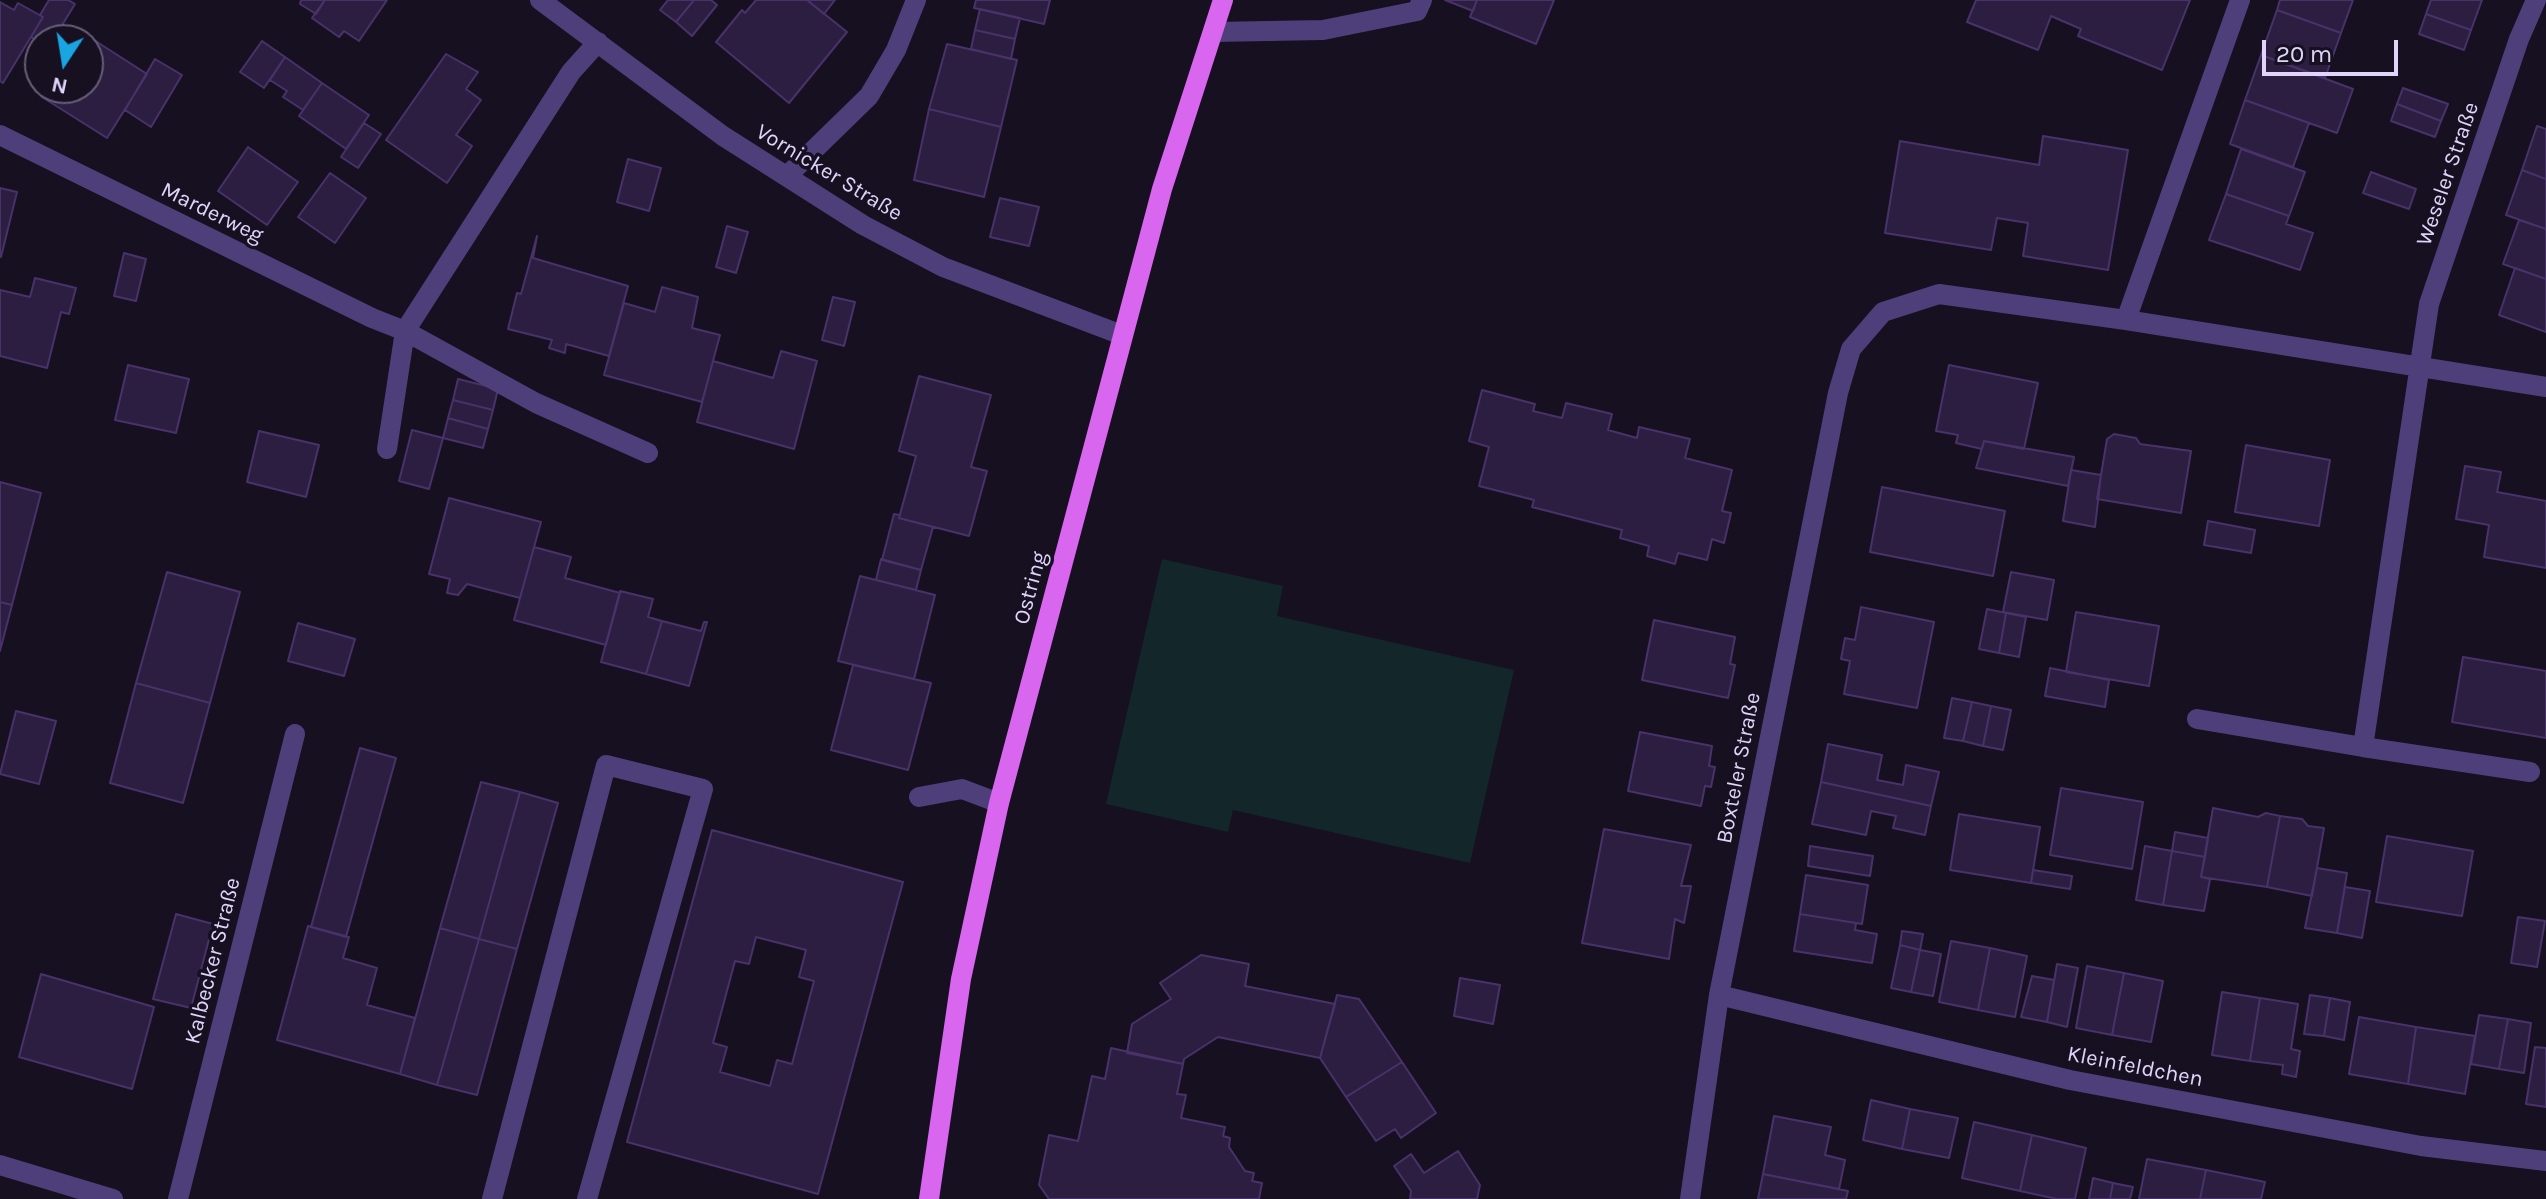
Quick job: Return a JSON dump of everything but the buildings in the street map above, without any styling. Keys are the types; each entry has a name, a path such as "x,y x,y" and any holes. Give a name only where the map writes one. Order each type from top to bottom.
{"main road":[{"name":"Ostring","path":"929,1199 961,979 999,803 1162,189 1223,0"}],"street":[{"name":"Vornicker Straße","path":"540,0 723,136 863,225 943,267 1122,335"},
{"path":"788,175 869,96 896,50 916,0"},
{"path":"1213,32 1323,30 1417,11 1422,0"},
{"path":"2240,0 2126,320 2546,387"},
{"name":"Weseler Straße","path":"2363,747 2429,304 2519,39 2536,0"},
{"path":"387,449 405,331 571,72 598,42"},
{"name":"Marderweg","path":"0,135 405,331 536,403 648,453"},
{"name":"Boxteler Straße","path":"1690,1199 1719,995 1838,393 1851,349 1883,312 1939,294 2126,320"},
{"path":"2197,719 2530,772"},
{"name":"Kalbecker Straße","path":"178,1199 295,734"},
{"path":"492,1199 606,765 703,789 587,1199"},
{"path":"919,797 962,789 999,803"},
{"name":"Kleinfeldchen","path":"1719,995 2070,1080 2421,1146 2546,1161"},
{"path":"0,1165 113,1199"}],"green space":[{"path":"1162,559 1283,586 1277,616 1514,670 1470,863 1233,810 1228,832 1106,804"}]}
